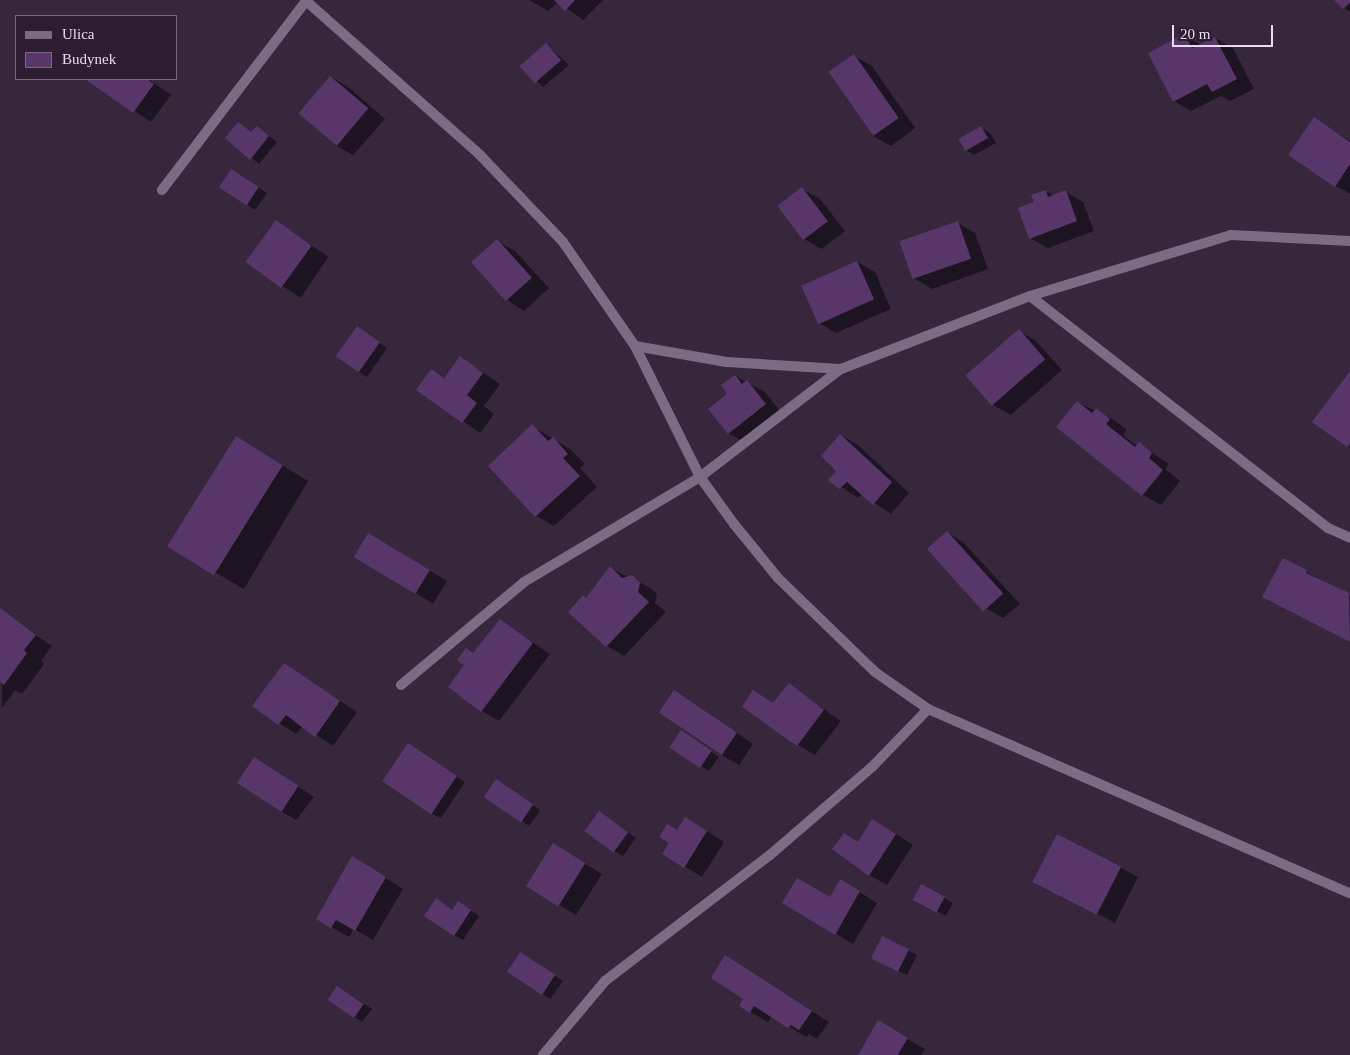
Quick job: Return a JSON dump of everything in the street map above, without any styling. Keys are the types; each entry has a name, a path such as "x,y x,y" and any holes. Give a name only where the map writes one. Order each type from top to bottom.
{"street":[{"path":"162,190 305,0 486,162 563,242 635,346 700,477 778,578 875,672 928,709 1350,893"},
{"path":"401,685 524,582 700,477 841,369 1030,296 1231,235 1350,241"},
{"path":"1030,296 1328,528 1350,538"},
{"path":"635,346 727,362 841,369"},
{"path":"543,1055 604,981 770,855 872,766 928,709"}],"building":[{"path":"554,0 575,0 565,11"},
{"path":"1334,0 1350,0 1350,3 1343,9"},
{"path":"1184,34 1192,48 1215,37 1237,79 1212,92 1207,84 1173,102 1148,53"},
{"path":"546,43 561,60 535,83 520,66"},
{"path":"854,54 899,118 873,136 829,72"},
{"path":"330,76 368,108 337,146 299,114"},
{"path":"86,80 148,80 154,84 133,113"},
{"path":"1314,117 1350,142 1350,164 1335,187 1288,155"},
{"path":"238,122 251,132 257,126 269,136 250,160 225,138"},
{"path":"981,126 988,138 965,151 958,139"},
{"path":"231,169 259,187 247,205 219,187"},
{"path":"802,187 828,221 803,240 777,206"},
{"path":"1046,190 1048,197 1066,190 1077,221 1029,239 1018,208 1034,202 1031,195"},
{"path":"276,220 312,246 281,288 245,262"},
{"path":"958,221 971,259 912,279 899,241"},
{"path":"497,239 532,278 506,301 471,262"},
{"path":"857,261 874,299 818,324 801,286"},
{"path":"357,326 380,342 359,372 336,356"},
{"path":"1019,329 1045,359 992,406 965,376"},
{"path":"460,356 483,373 467,395 477,403 462,423 416,390 431,369 444,378"},
{"path":"1350,371 1350,442 1347,447 1312,422"},
{"path":"735,375 742,384 747,380 766,404 728,434 708,409 727,394 721,385"},
{"path":"1077,401 1092,413 1096,408 1110,419 1106,424 1135,447 1139,442 1152,453 1149,458 1163,470 1142,496 1056,427"},
{"path":"532,424 548,441 553,437 568,454 563,458 580,476 535,517 488,466"},
{"path":"840,434 892,482 873,505 847,482 839,489 828,480 836,471 821,456"},
{"path":"236,436 283,465 214,575 167,546"},
{"path":"947,531 1003,593 983,611 927,549"},
{"path":"368,533 430,570 415,594 354,557"},
{"path":"1283,558 1307,570 1306,573 1349,593 1350,642 1262,597"},
{"path":"610,566 622,578 632,575 640,583 638,592 649,602 606,647 568,612 583,595 586,598"},
{"path":"0,608 36,635 24,650 27,653 4,685 0,682"},
{"path":"500,619 533,643 481,712 448,687 464,665 457,660 466,648 473,653"},
{"path":"284,663 340,701 315,737 286,715 278,725 252,706"},
{"path":"789,683 824,710 797,746 742,707 753,690 773,703"},
{"path":"674,690 737,732 722,755 659,712"},
{"path":"681,730 712,751 700,768 669,747"},
{"path":"408,743 457,776 431,814 382,781"},
{"path":"254,757 298,786 282,812 237,783"},
{"path":"496,779 533,804 521,822 484,797"},
{"path":"599,811 628,832 613,852 584,831"},
{"path":"685,817 707,831 684,868 662,854 669,843 659,837 667,824 677,830"},
{"path":"872,819 896,834 869,876 832,849 844,833 858,842"},
{"path":"1057,834 1121,867 1097,915 1032,882"},
{"path":"553,843 585,863 558,906 526,886"},
{"path":"352,856 386,877 355,931 336,920 331,928 316,919"},
{"path":"797,878 830,897 840,879 860,891 835,935 782,903"},
{"path":"921,884 945,897 936,913 913,900"},
{"path":"436,898 452,910 458,901 471,910 454,936 424,916"},
{"path":"882,936 909,949 898,972 871,958"},
{"path":"520,952 555,975 542,995 507,972"},
{"path":"725,955 812,1011 799,1030 791,1025 788,1028 754,1006 750,1013 739,1006 743,999 711,978"},
{"path":"337,986 364,1004 354,1018 327,1000"},
{"path":"878,1020 908,1038 898,1055 858,1055"}]}
